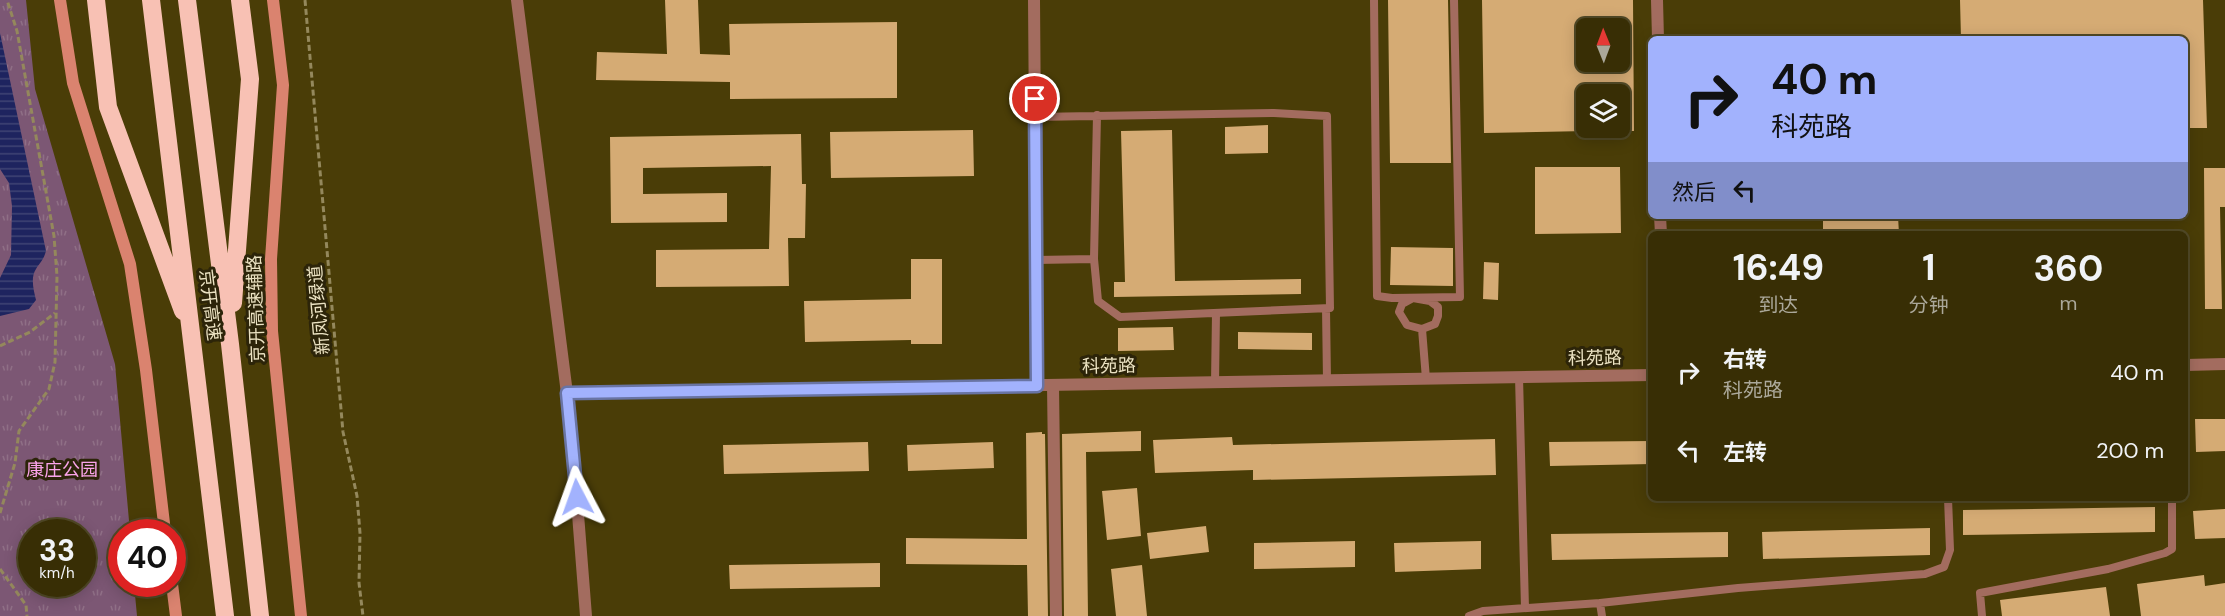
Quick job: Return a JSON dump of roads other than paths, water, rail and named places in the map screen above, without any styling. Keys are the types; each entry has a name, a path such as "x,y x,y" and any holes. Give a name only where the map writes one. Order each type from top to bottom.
{"highway":[{"path":"96,0 108,107 194,342"},
{"name":"京开高速","path":"151,0 194,342 225,616"},
{"name":"京开高速","path":"187,0 230,344 260,616"},
{"path":"230,344 250,79 240,0"}],"main road":[{"path":"60,0 73,83 130,264 146,370 163,519"},
{"name":"京开高速辅路","path":"273,0 283,86 271,259 272,331 301,616"},
{"path":"174,597 176,616"}],"street":[{"path":"517,0 567,393 586,616"},
{"path":"1034,0 1037,386"},
{"path":"1657,0 1658,36"},
{"path":"2188,365 2225,364"},
{"name":"科苑路","path":"567,393 1648,375"},
{"path":"1053,386 1056,616"}],"lane":[{"path":"1374,0 1377,296 1413,298 1460,297 1454,0"},
{"path":"1035,117 1274,113 1327,116 1330,308 1120,317 1098,302 1094,259 1097,116"},
{"path":"1036,260 1094,259"},
{"path":"1413,298 1430,301 1438,307 1435,324 1422,329 1407,325 1400,312 1402,304 1413,298"},
{"path":"1326,309 1327,381"},
{"path":"1215,313 1215,383"},
{"path":"1422,329 1426,379"},
{"path":"1519,377 1525,608"},
{"path":"1469,616 1483,611 1925,574 1944,567 1950,550 1948,501"},
{"path":"1982,616 1980,593 2108,569 2172,549 2172,501"},
{"path":"1600,603 1602,616"}],"park label":[{"name":"康庄公园","path":"62,470"}]}
